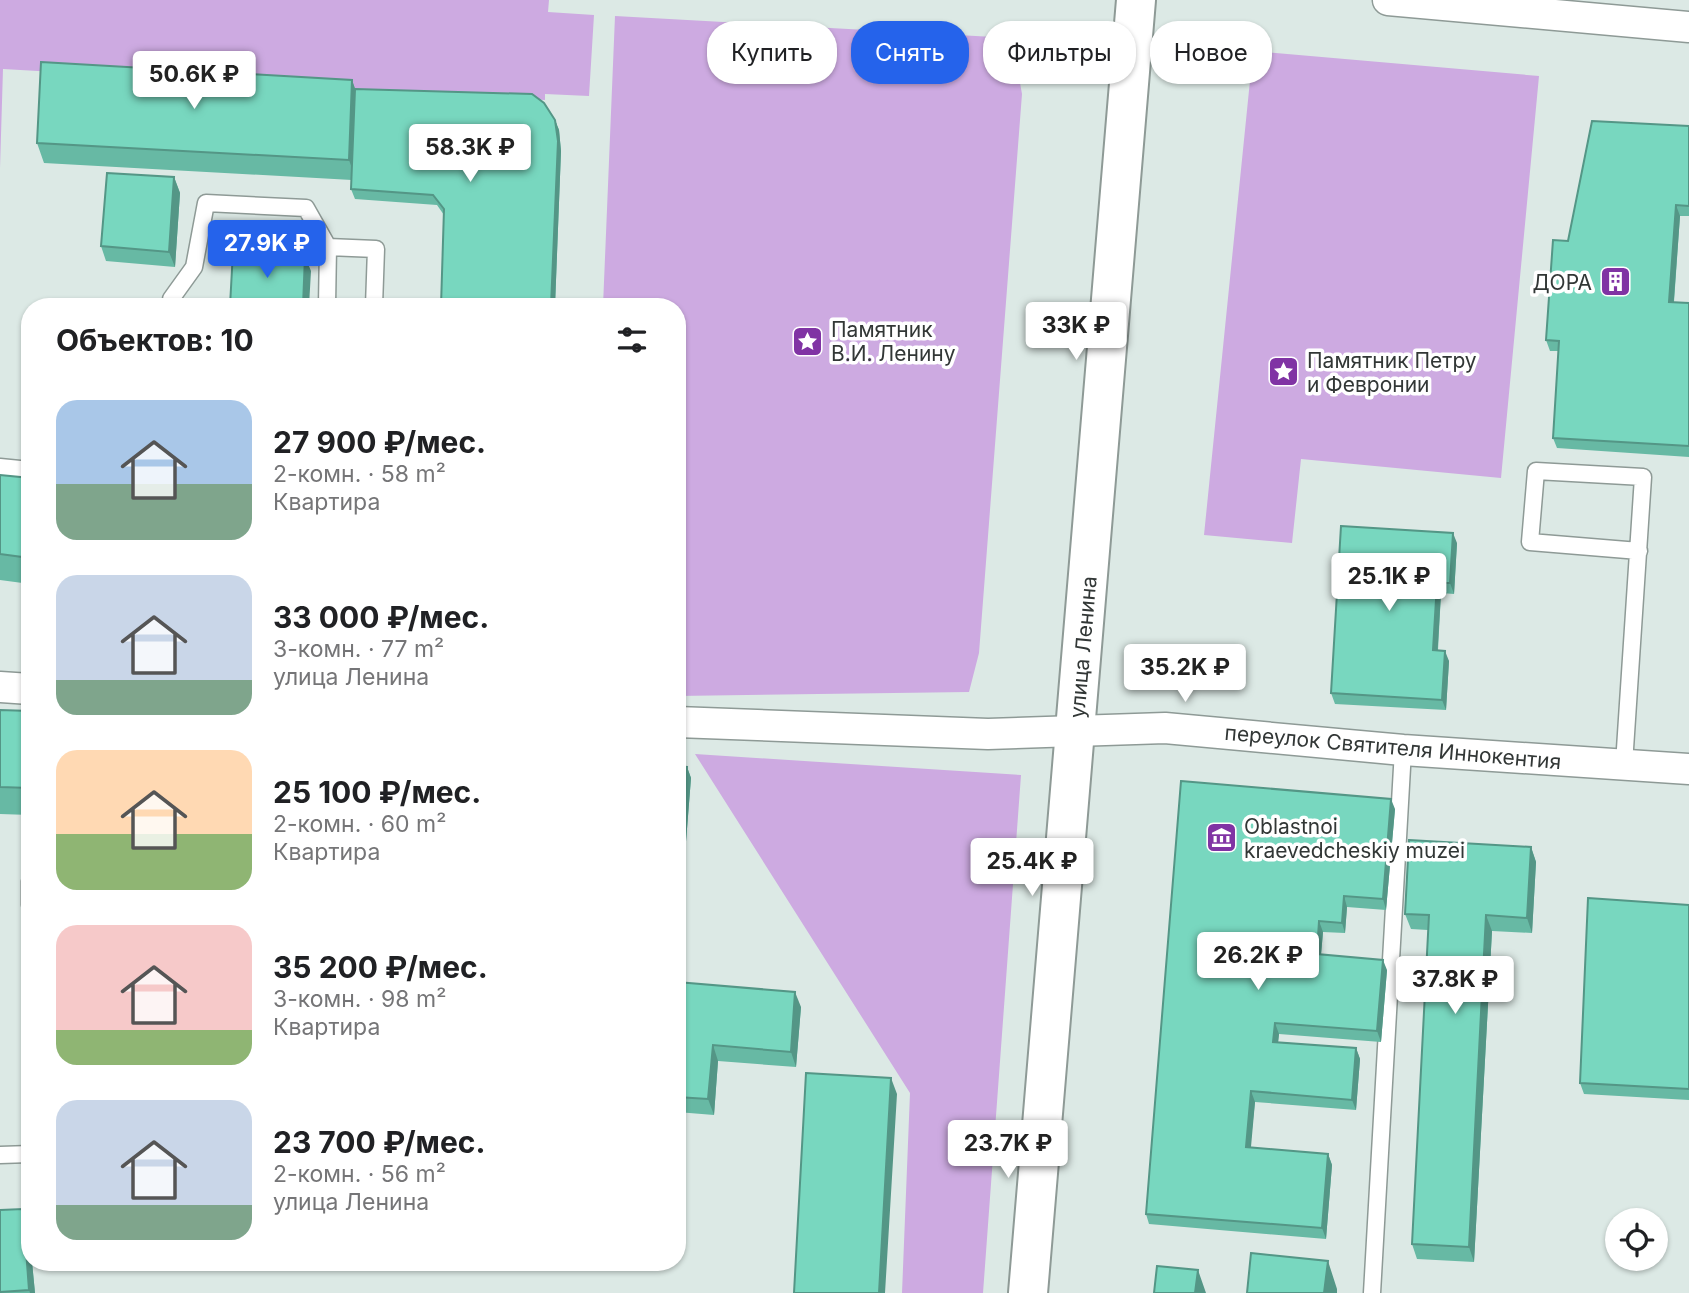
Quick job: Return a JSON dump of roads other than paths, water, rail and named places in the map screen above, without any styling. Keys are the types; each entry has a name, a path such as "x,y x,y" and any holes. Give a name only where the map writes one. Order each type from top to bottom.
{"main road":[{"name":"улица Ленина","path":"1028,1293 1136,0"}],"street":[{"path":"1388,0 1469,4 1689,27"},
{"path":"0,687 21,688"},
{"name":"переулок Святителя Иннокентия","path":"686,722 988,734 1165,728 1404,750 1689,769"}],"lane":[{"path":"173,298 194,267 206,204 306,208 328,247 327,298"},
{"path":"328,247 376,249 374,298"},
{"path":"0,467 21,469"},
{"path":"1623,764 1639,551 1643,477 1536,471 1530,542 1639,551"},
{"path":"1372,1293 1404,750"},
{"path":"0,1155 21,1154"}],"place":[{"name":"ДОРА","path":"1615,282"},
{"name":"Памятник В.И. Ленину","path":"808,341"},
{"name":"Памятник Петру и Февронии","path":"1284,372"},
{"name":"Oblastnoi kraevedcheskiy muzei","path":"1221,838"}]}
